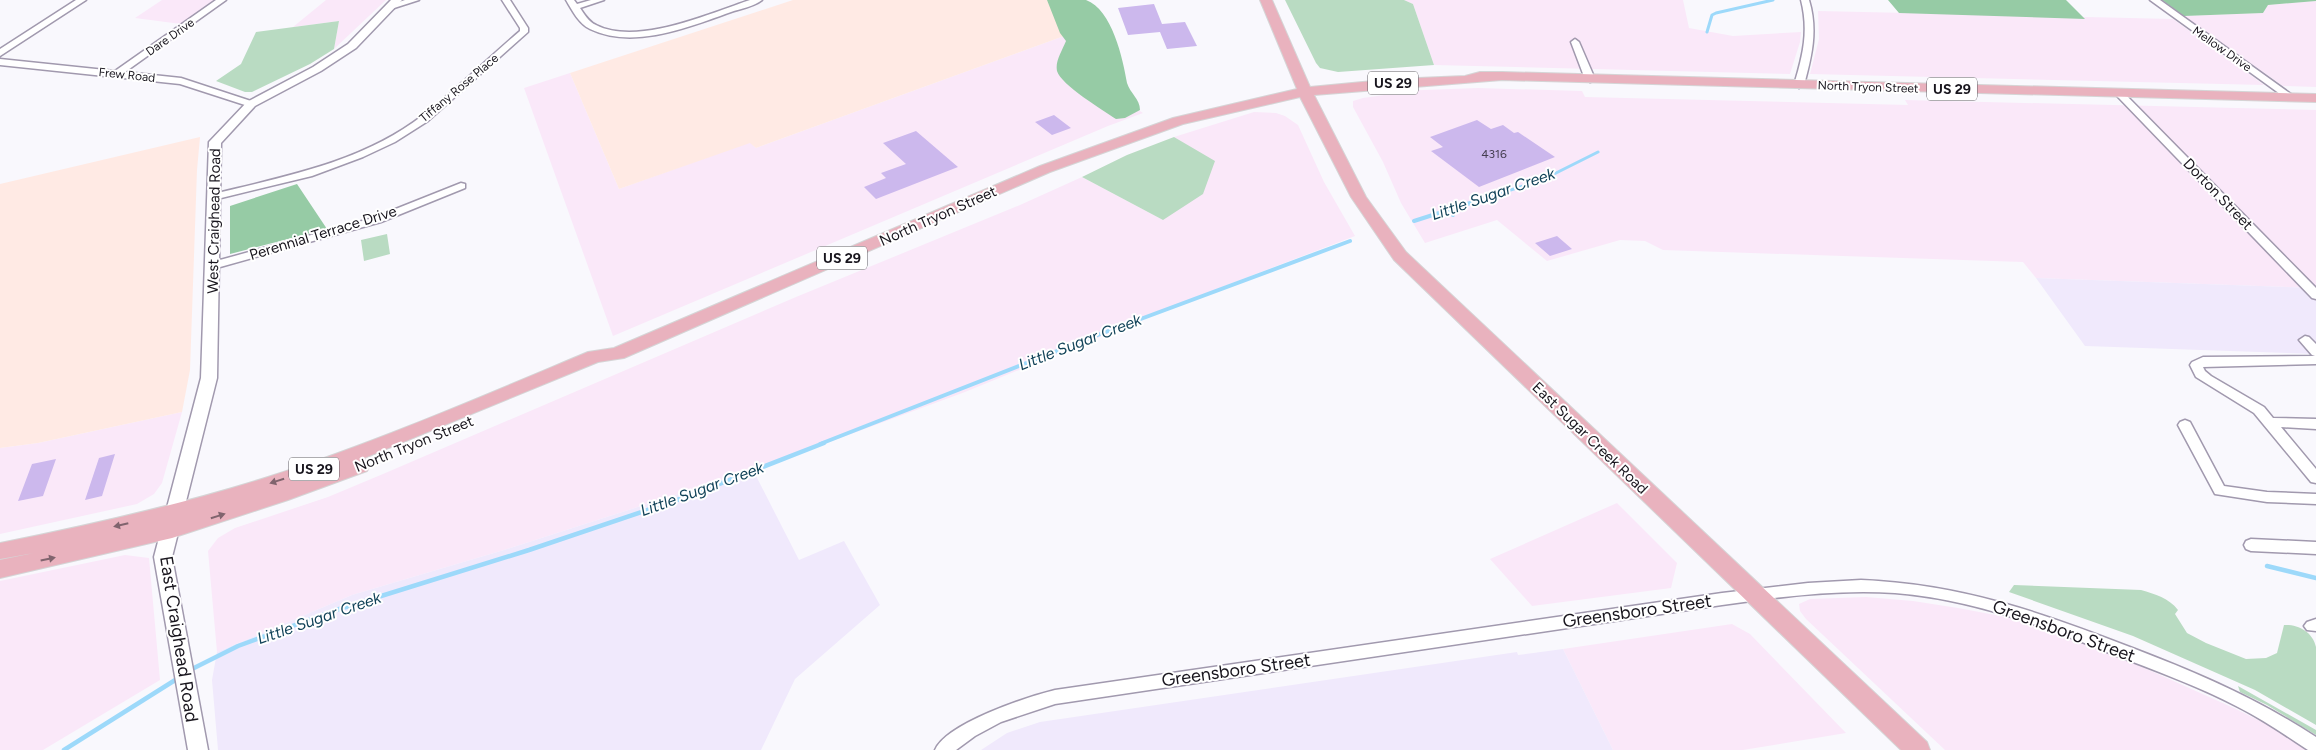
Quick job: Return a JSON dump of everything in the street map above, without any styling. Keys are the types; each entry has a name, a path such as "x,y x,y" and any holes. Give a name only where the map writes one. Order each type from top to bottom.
{"main road":[{"name":"East Sugar Creek Road","path":"1266,0 1303,88 1357,196 1380,232 1400,256 1918,750"},
{"name":"North Tryon Street","path":"0,569 174,520 274,482 350,456 595,356 617,354 1065,160 1084,156 1178,120 1303,88 1464,80 1480,76 2316,98"},
{"name":"North Tryon Street","path":"0,551 174,520"}],"street":[{"path":"0,53 82,0"},
{"name":"Dare Drive","path":"118,74 222,0"},
{"path":"394,3 415,0"},
{"name":"Tiffany Rose Place","path":"213,197 330,167 391,140 425,119 524,32 524,28 506,0"},
{"path":"573,3 600,0"},
{"path":"573,3 590,26 596,29 620,34 639,34 658,31 758,0"},
{"path":"1799,85 1811,41 1811,23 1805,0"},
{"name":"Mellow Drive","path":"2154,0 2290,97"},
{"name":"West Craighead Road","path":"174,520 210,378 215,142 251,104 339,56 352,46 394,3"},
{"path":"1575,42 1590,79"},
{"name":"Frew Road","path":"0,62 181,81 251,104"},
{"name":"Dorton Street","path":"2120,94 2316,295"},
{"name":"Perennial Terrace Drive","path":"213,265 377,220 460,186"},
{"path":"2305,340 2316,352"},
{"path":"2316,360 2202,361 2196,365 2200,374 2253,404 2316,478"},
{"path":"2270,422 2316,424"},
{"path":"2185,425 2220,490 2267,497 2316,499"},
{"name":"East Craighead Road","path":"174,520 165,544 163,557 198,750"},
{"path":"2251,545 2316,548"},
{"name":"Greensboro Street","path":"943,750 974,726 999,713 1055,697 1753,594 1822,587 1862,586 1951,596 2000,605 2036,617 2202,683 2266,715 2316,746"}],"shaded area":[{"path":"162,0 215,0 181,24 135,18"},
{"path":"326,0 386,0 334,49 339,21 293,27"},
{"path":"793,0 1062,0 1075,32 756,148 750,143 619,189 570,73"},
{"path":"1404,0 1683,0 1689,28 1733,36 1801,32 1800,42 1790,74 1434,65 1413,4"},
{"path":"2316,1 2316,87 2283,86 2184,16 2263,13 2268,5"},
{"path":"1818,11 2173,19 2264,85 1810,74 1819,39"},
{"path":"1075,32 1066,62 1143,113 1108,126 613,336 524,88 570,73 619,189 750,142 756,148"},
{"path":"1478,88 1582,91 1585,97 1908,105 1905,100 2316,110 2316,288 2036,278 2023,262 1663,250 1645,241 1620,240 1547,261 1497,220 1425,243 1401,203 1383,162 1353,107 1353,101 1398,93 1397,91"},
{"path":"1254,112 1276,113 1285,116 1298,125 1324,182 1355,236 1232,283 965,392 753,470 504,550 352,595 217,652 208,551 218,538 235,528 328,497 796,297 1020,205 1082,177 1163,220 1214,162 1174,137"},
{"path":"200,137 197,170 190,370 182,412 38,443 0,448 0,184"},
{"path":"2036,278 2316,288 2316,354 2085,346"},
{"path":"182,412 162,483 154,494 137,504 0,534 0,448 38,443"},
{"path":"753,470 799,560 844,541 880,605 795,679 761,750 218,750 212,680 217,652 352,595 504,550"},
{"path":"1617,503 1677,563 1671,588 1532,606 1490,559"},
{"path":"125,555 149,558 160,680 43,750 0,750 0,581"},
{"path":"1866,597 1913,601 1958,608 2006,617 2044,627 2091,644 2236,709 2268,725 2306,750 1945,750 1806,619 1800,611 1799,604 1810,599"},
{"path":"1732,624 1750,634 1846,733 1743,750 1613,750 1563,649"},
{"path":"1563,649 1613,750 981,750 1007,733 1040,722 1517,652 1518,655"}],"green space":[{"path":"1047,0 1086,0 1103,13 1115,36 1123,61 1127,83 1140,106 1140,110 1125,118 1116,119 1074,90 1060,77 1057,71 1057,64 1066,41 1060,33"},
{"path":"1285,0 1404,0 1413,4 1434,65 1338,72 1320,68"},
{"path":"1888,0 2066,0 2085,19 1899,13"},
{"path":"2162,0 2316,1 2268,5 2263,13 2184,16"},
{"path":"339,21 334,49 310,64 252,92 245,92 216,81 241,64 256,32"},
{"path":"1174,137 1215,161 1203,194 1163,220 1082,177 1127,155"},
{"path":"297,184 327,229 230,254 230,206"},
{"path":"387,234 390,254 364,261 361,240"},
{"path":"2014,585 2141,590 2151,593 2166,599 2178,610 2175,614 2187,633 2246,659 2266,658 2277,653 2284,625 2304,630 2312,637 2316,647 2316,725 2255,690 2133,636 2009,592"},
{"path":"2238,686 2316,730 2316,735 2267,705 2240,692"}],"building":[{"path":"1154,4 1162,24 1185,22 1197,46 1167,49 1160,32 1128,35 1118,8"},
{"path":"1054,115 1071,128 1052,135 1035,122"},
{"path":"1477,120 1491,129 1503,125 1514,133 1518,132 1555,157 1479,187 1431,151 1443,147 1430,137"},
{"path":"916,131 958,167 876,199 864,187 886,178 881,173 906,164 883,143"},
{"path":"1557,236 1572,249 1550,256 1535,243"},
{"path":"115,454 102,496 85,500 99,458"},
{"path":"56,459 43,496 18,501 32,464"}],"waterway":[{"name":"Little Sugar Creek","path":"1707,32 1712,15 1716,13 1773,0"},
{"name":"Little Sugar Creek","path":"1485,198 1542,180 1598,152"},
{"name":"Little Sugar Creek","path":"1444,211 1489,197"},
{"name":"Little Sugar Creek","path":"1414,221 1444,211"},
{"name":"Little Sugar Creek","path":"1444,211 1453,215"},
{"name":"Little Sugar Creek","path":"820,444 1103,333 1350,241"},
{"name":"Little Sugar Creek","path":"190,670 238,646 333,611 529,550 686,497 824,443"},
{"path":"2267,566 2316,578"},
{"name":"Little Sugar Creek","path":"64,750 180,677"}]}
